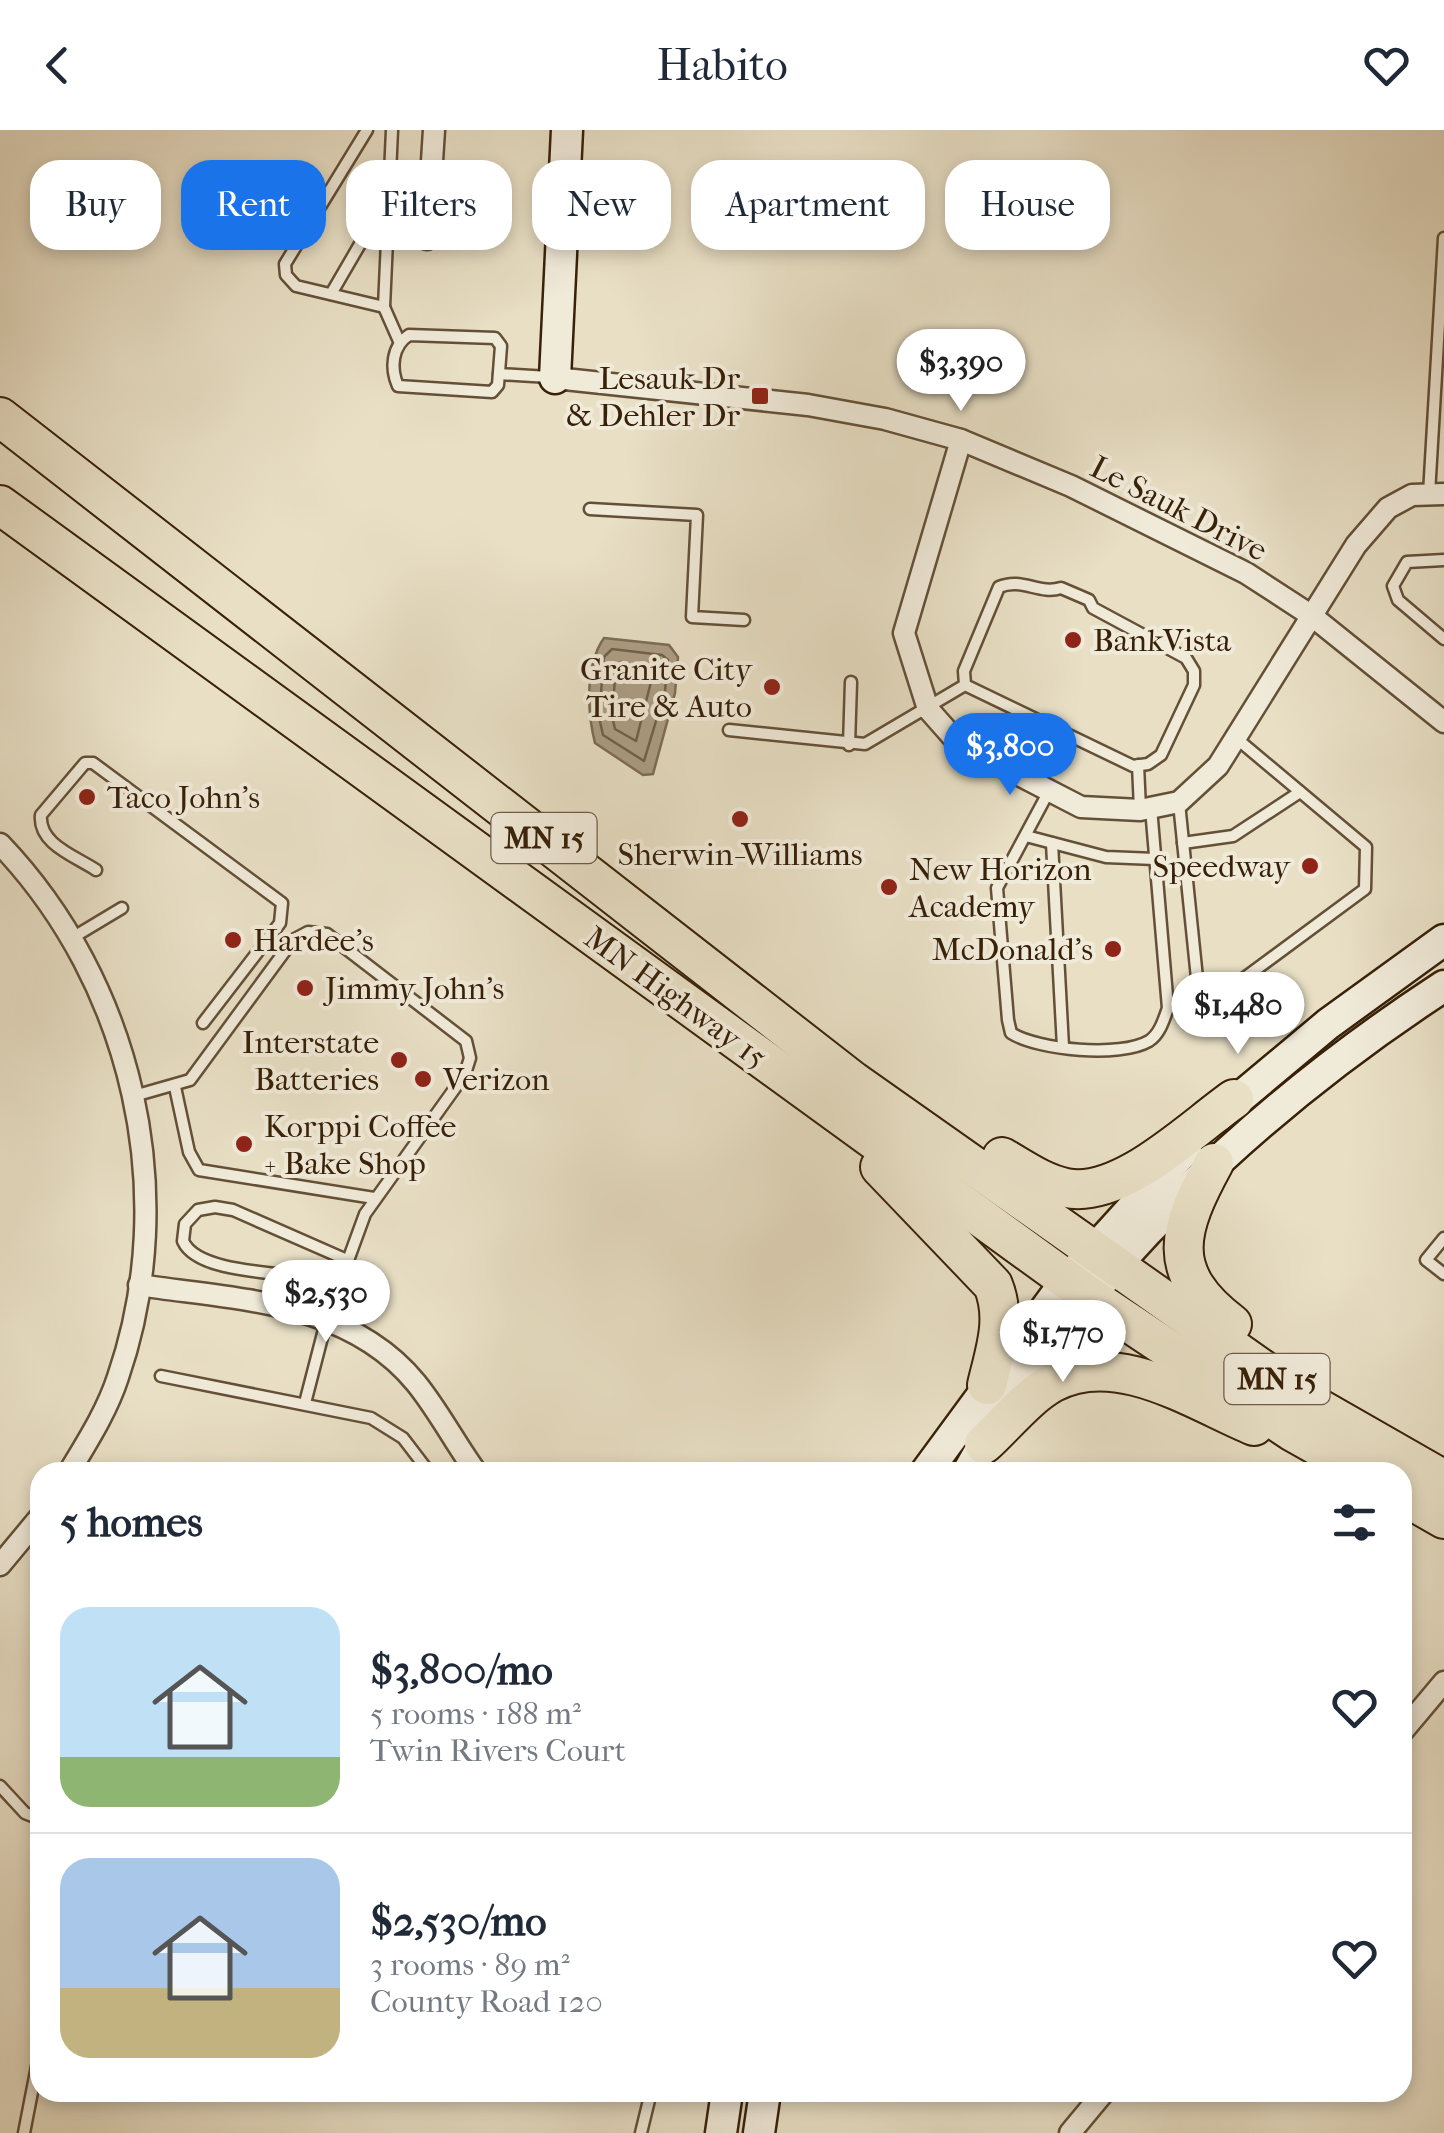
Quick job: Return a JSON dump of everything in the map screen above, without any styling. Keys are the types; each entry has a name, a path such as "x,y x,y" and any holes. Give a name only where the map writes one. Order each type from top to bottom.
{"highway":[{"name":"MN Highway 15","path":"0,417 853,1080 1106,1258 1348,1451"},
{"name":"MN Highway 15","path":"0,505 1078,1288 1348,1451 1384,1462"},
{"path":"796,1036 1041,1180 1068,1188 1116,1185 1234,1099"},
{"path":"824,1106 993,1286 1000,1304 1000,1328 986,1385"},
{"path":"1214,1162 1188,1211 1182,1238 1196,1292 1228,1321 1302,1370 1348,1451"},
{"path":"976,1458 1050,1384 1078,1373 1119,1370 1348,1451"},
{"name":"MN Highway 15","path":"1412,1470 1444,1480"},
{"path":"1412,1501 1444,1519"}],"street":[{"path":"432,160 434,130"},
{"path":"555,378 567,130"},
{"name":"Le Sauk Drive","path":"555,378 808,406 885,418 961,440 1071,486 1246,573 1312,616 1444,722"},
{"path":"961,440 904,634 928,709 959,744 1081,807 1145,809 1179,802 1218,766 1356,545 1388,508 1412,495 1437,494"},
{"path":"0,844 72,938 114,1027 144,1146 146,1213 140,1285 118,1377 74,1462"},
{"path":"933,1462 986,1385 1106,1258 1234,1099 1402,966 1444,940"},
{"path":"1106,1258 1214,1162 1380,1027 1444,986"},
{"path":"140,1285 326,1318 370,1342 415,1382 469,1462"},
{"path":"976,1458 1078,1288"},
{"path":"0,1565 30,1530"},
{"path":"1412,1720 1444,1682"},
{"path":"720,2133 725,2102"},
{"path":"759,2133 764,2102"},
{"path":"1070,2133 1096,2102"}],"lane":[{"path":"368,130 284,264 286,275 296,286 384,306"},
{"path":"392,130 392,160"},
{"path":"1437,494 1444,238"},
{"path":"331,294 357,250"},
{"path":"387,250 384,306 399,341 394,376 398,386 492,392 499,374 501,346 495,338 408,335 399,341"},
{"path":"499,374 555,378"},
{"path":"590,509 697,516 692,617 744,620"},
{"path":"1444,560 1407,562 1393,586 1398,600 1444,639"},
{"path":"1014,581 1050,591 1060,588 1089,600 1093,608 1186,658 1194,671 1194,684 1162,754 1138,765 965,685 964,671 999,587 1014,581"},
{"path":"848,745 851,682"},
{"path":"729,730 848,745 880,738 965,685"},
{"path":"1179,802 1197,978 1217,984 1239,982 1365,888 1366,847 1235,738"},
{"path":"96,870 48,839 40,824 59,791 85,763 92,763 282,904 284,912 203,1022"},
{"path":"1050,790 997,888 1011,1032 1026,1042 1064,1047 1135,1047 1153,1039 1168,1008 1155,859 1138,765"},
{"path":"1183,844 1233,836 1300,792"},
{"path":"1026,836 1106,857 1155,859"},
{"path":"1052,842 1064,1047"},
{"path":"72,938 122,908"},
{"path":"134,1096 174,1087 201,1069 292,940 308,932 327,934 460,1032 470,1049 465,1074 374,1198 326,1318 305,1403"},
{"path":"174,1087 189,1152 199,1170 374,1198"},
{"path":"338,1283 311,1274 287,1277 198,1258 182,1241 185,1224 198,1210 223,1208 347,1260"},
{"path":"1444,1238 1426,1260 1444,1274"},
{"path":"161,1376 305,1403 389,1427 420,1462"},
{"path":"0,1786 30,1815"},
{"path":"24,2133 30,2102"},
{"path":"641,2133 649,2102"}],"water":[{"path":"604,638 669,645 678,657 675,693 653,774 643,775 595,743 589,689 593,661"}],"place":[{"name":"Lesauk Dr & Dehler Dr","path":"760,396"},
{"name":"BankVista","path":"1073,640"},
{"name":"Granite City Tire & Auto","path":"772,687"},
{"name":"Taco John's","path":"87,797"},
{"name":"Sherwin-Williams","path":"740,819"},
{"name":"Speedway","path":"1310,866"},
{"name":"New Horizon Academy","path":"889,887"},
{"name":"Hardee's","path":"233,940"},
{"name":"McDonald's","path":"1113,949"},
{"name":"Jimmy John's","path":"305,988"},
{"name":"Interstate Batteries","path":"399,1060"},
{"name":"Verizon","path":"423,1079"},
{"name":"Korppi Coffee + Bake Shop","path":"244,1144"}]}
